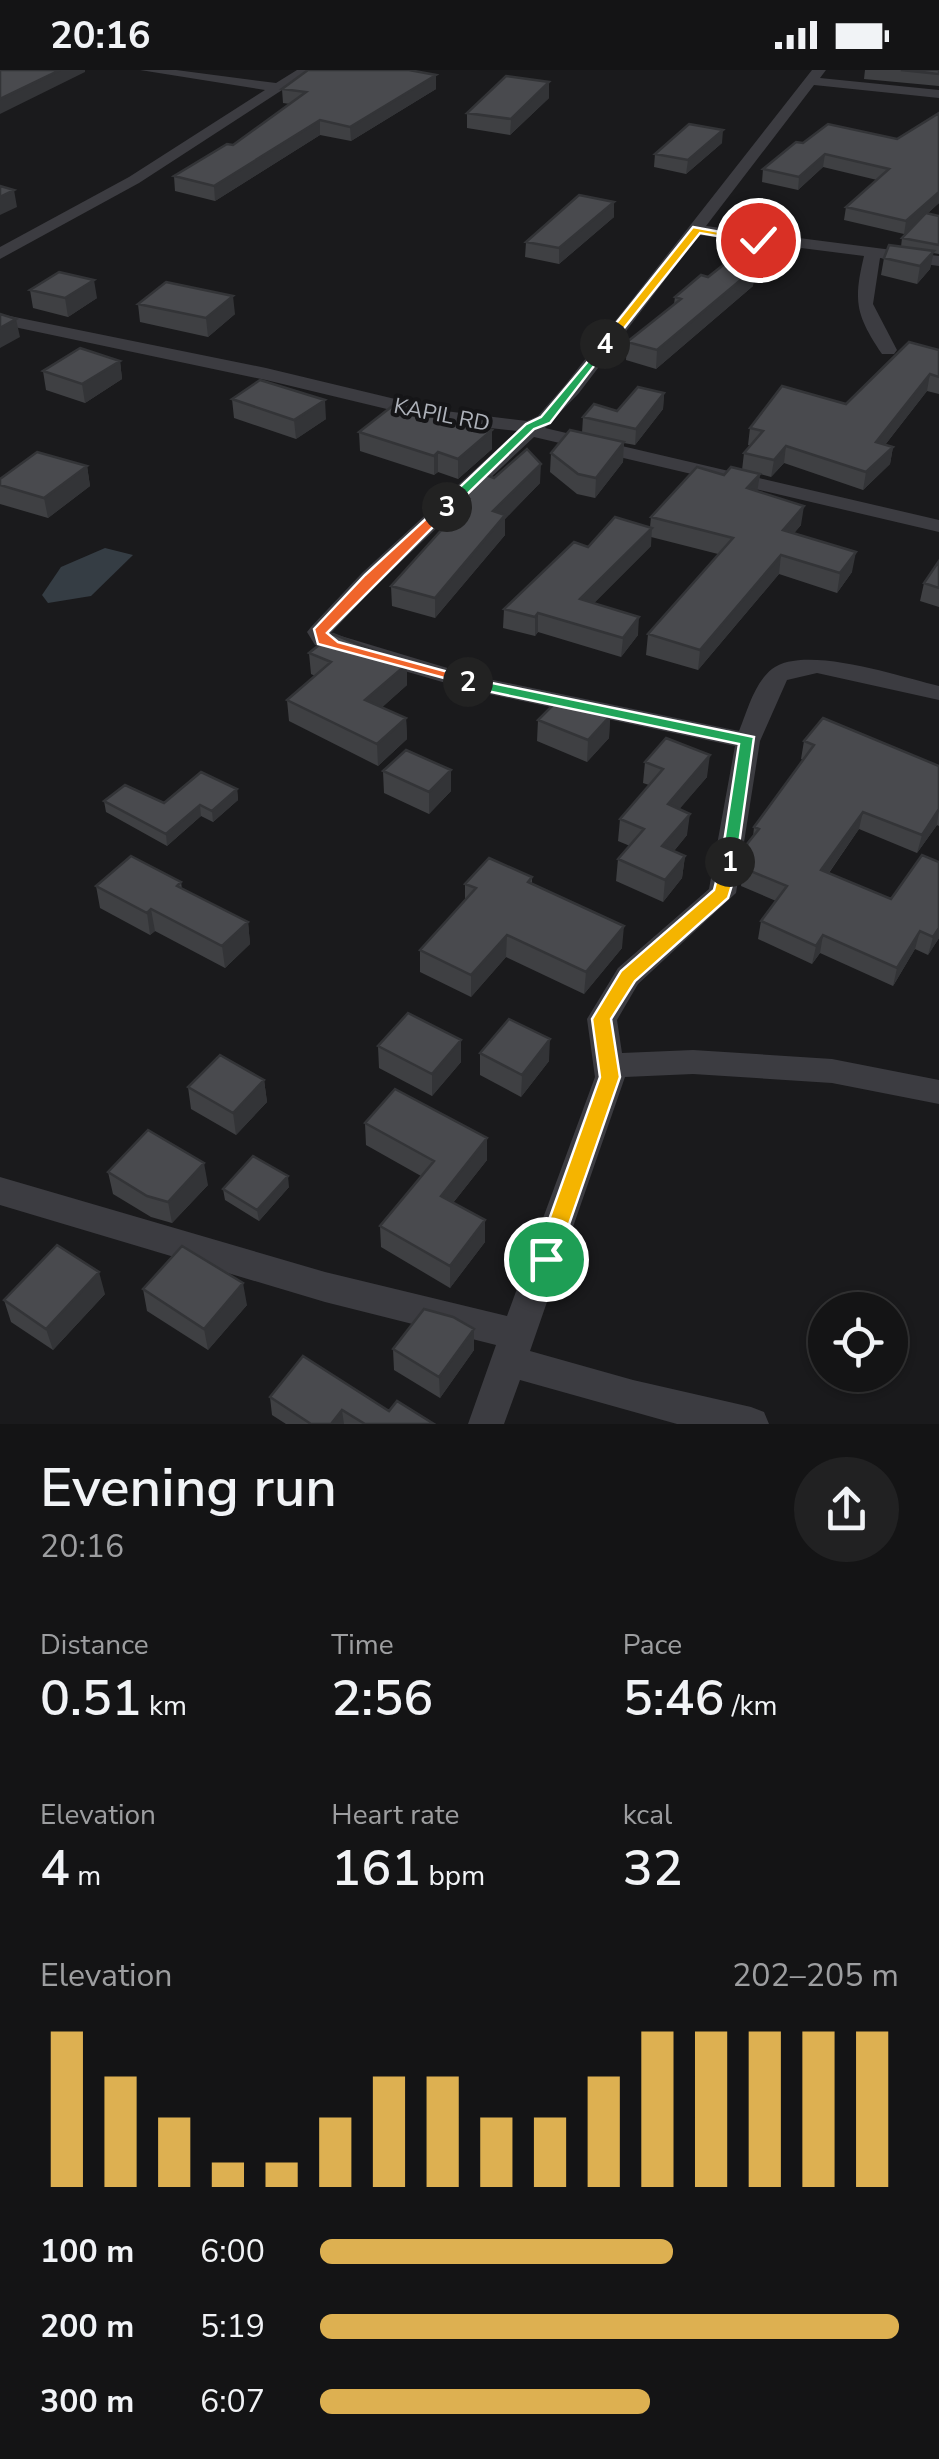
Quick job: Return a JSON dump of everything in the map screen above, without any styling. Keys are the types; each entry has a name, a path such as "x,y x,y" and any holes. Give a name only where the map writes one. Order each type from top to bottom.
{"street":[{"path":"148,70 280,88"},
{"path":"0,254 134,180 306,70"},
{"path":"748,740 487,687 323,640 319,632 370,578 563,400 815,75 939,94"},
{"path":"697,230 939,261"},
{"path":"873,254 861,294 865,312 888,350"},
{"name":"KAPIL RD","path":"0,319 266,374 445,417 530,428 939,526"},
{"path":"486,1424 610,1077 602,1019 628,976 722,893 748,740 766,692 779,675 794,668 817,666 939,693"},
{"path":"608,1066 693,1062 832,1071 939,1092"},
{"path":"0,1191 325,1286 514,1348 633,1397 751,1424"}],"shaded area":[{"path":"105,548 133,555 91,596 48,603 42,595 61,567"}],"building":[{"path":"0,70 60,70 0,99"},
{"path":"308,70 409,70 436,75 350,127 320,120 214,186 174,176 227,144 233,145 306,92 282,89"},
{"path":"901,70 939,70 939,74"},
{"path":"506,76 549,82 511,119 467,113"},
{"path":"939,113 939,192 906,221 846,207 889,169 825,154 799,177 763,169 796,142 803,143 828,124 897,139"},
{"path":"689,124 723,130 688,160 655,154"},
{"path":"0,186 14,190 0,197"},
{"path":"579,195 614,202 559,248 526,242"},
{"path":"926,213 939,216 939,245 902,238"},
{"path":"889,245 934,251 920,266 884,258"},
{"path":"741,251 755,268 657,350 627,342 681,299 675,297 701,275 708,277"},
{"path":"59,272 94,280 65,298 30,290"},
{"path":"166,282 233,296 206,318 138,304"},
{"path":"0,314 16,319 0,328"},
{"path":"909,342 939,350 939,377 930,374 876,442 893,447 866,472 786,446 774,460 744,453 763,431 750,428 782,386 846,404"},
{"path":"80,348 120,361 82,384 43,371"},
{"path":"260,380 325,400 294,420 232,399"},
{"path":"638,387 664,393 636,429 583,417 594,404 617,411"},
{"path":"395,404 458,424 463,420 492,430 458,459 438,452 434,456 359,432"},
{"path":"570,430 624,442 596,478 578,474 551,453"},
{"path":"527,449 541,464 493,511 505,515 435,598 391,586 445,526 441,524 469,499 460,496 483,474 494,478"},
{"path":"37,452 87,466 44,498 0,485 0,479"},
{"path":"697,467 724,475 731,467 760,474 747,488 804,506 783,530 856,552 840,573 781,555 700,650 648,634 733,538 651,517"},
{"path":"615,517 652,528 580,599 639,617 623,638 538,613 535,617 504,609 574,542 588,547"},
{"path":"939,561 939,588 924,583"},
{"path":"333,634 407,664 365,700 406,718 377,744 287,700 331,662 309,653"},
{"path":"561,697 610,716 588,740 538,720"},
{"path":"823,718 939,766 939,809 922,835 863,812 821,870 891,899 922,855 939,862 939,928 933,937 920,931 897,968 823,935 816,946 761,921 787,886 743,868 747,844 759,829 754,827 814,745 804,741"},
{"path":"666,738 710,755 668,804 690,814 662,846 685,856 665,880 618,859 644,829 620,819 663,769 645,762"},
{"path":"406,750 451,770 429,792 383,771"},
{"path":"201,772 237,789 212,811 200,805 166,834 104,801 125,785 164,803"},
{"path":"131,856 181,882 177,886 248,922 222,946 96,886"},
{"path":"489,858 532,877 528,882 624,926 586,972 507,935 471,975 420,950 476,888 465,884"},
{"path":"408,1013 461,1040 432,1074 378,1046"},
{"path":"509,1019 550,1039 522,1075 480,1053"},
{"path":"220,1055 264,1080 233,1113 188,1087"},
{"path":"395,1089 487,1138 441,1196 485,1220 450,1266 380,1226 434,1161 365,1123"},
{"path":"148,1130 204,1163 168,1202 147,1196 108,1172"},
{"path":"253,1156 288,1176 257,1210 223,1189"},
{"path":"57,1245 99,1272 46,1329 4,1300"},
{"path":"182,1246 243,1283 204,1329 143,1289"},
{"path":"424,1309 453,1317 474,1329 439,1377 393,1349"},
{"path":"303,1356 389,1411 397,1401 434,1424 365,1424 342,1410 331,1424 311,1424 270,1397"}],"route":[{"path":"546,1259 610,1077 602,1019 628,976 722,893 748,740 470,683 332,645 319,632 370,578 530,426 554,411 697,230 758,240"}]}
